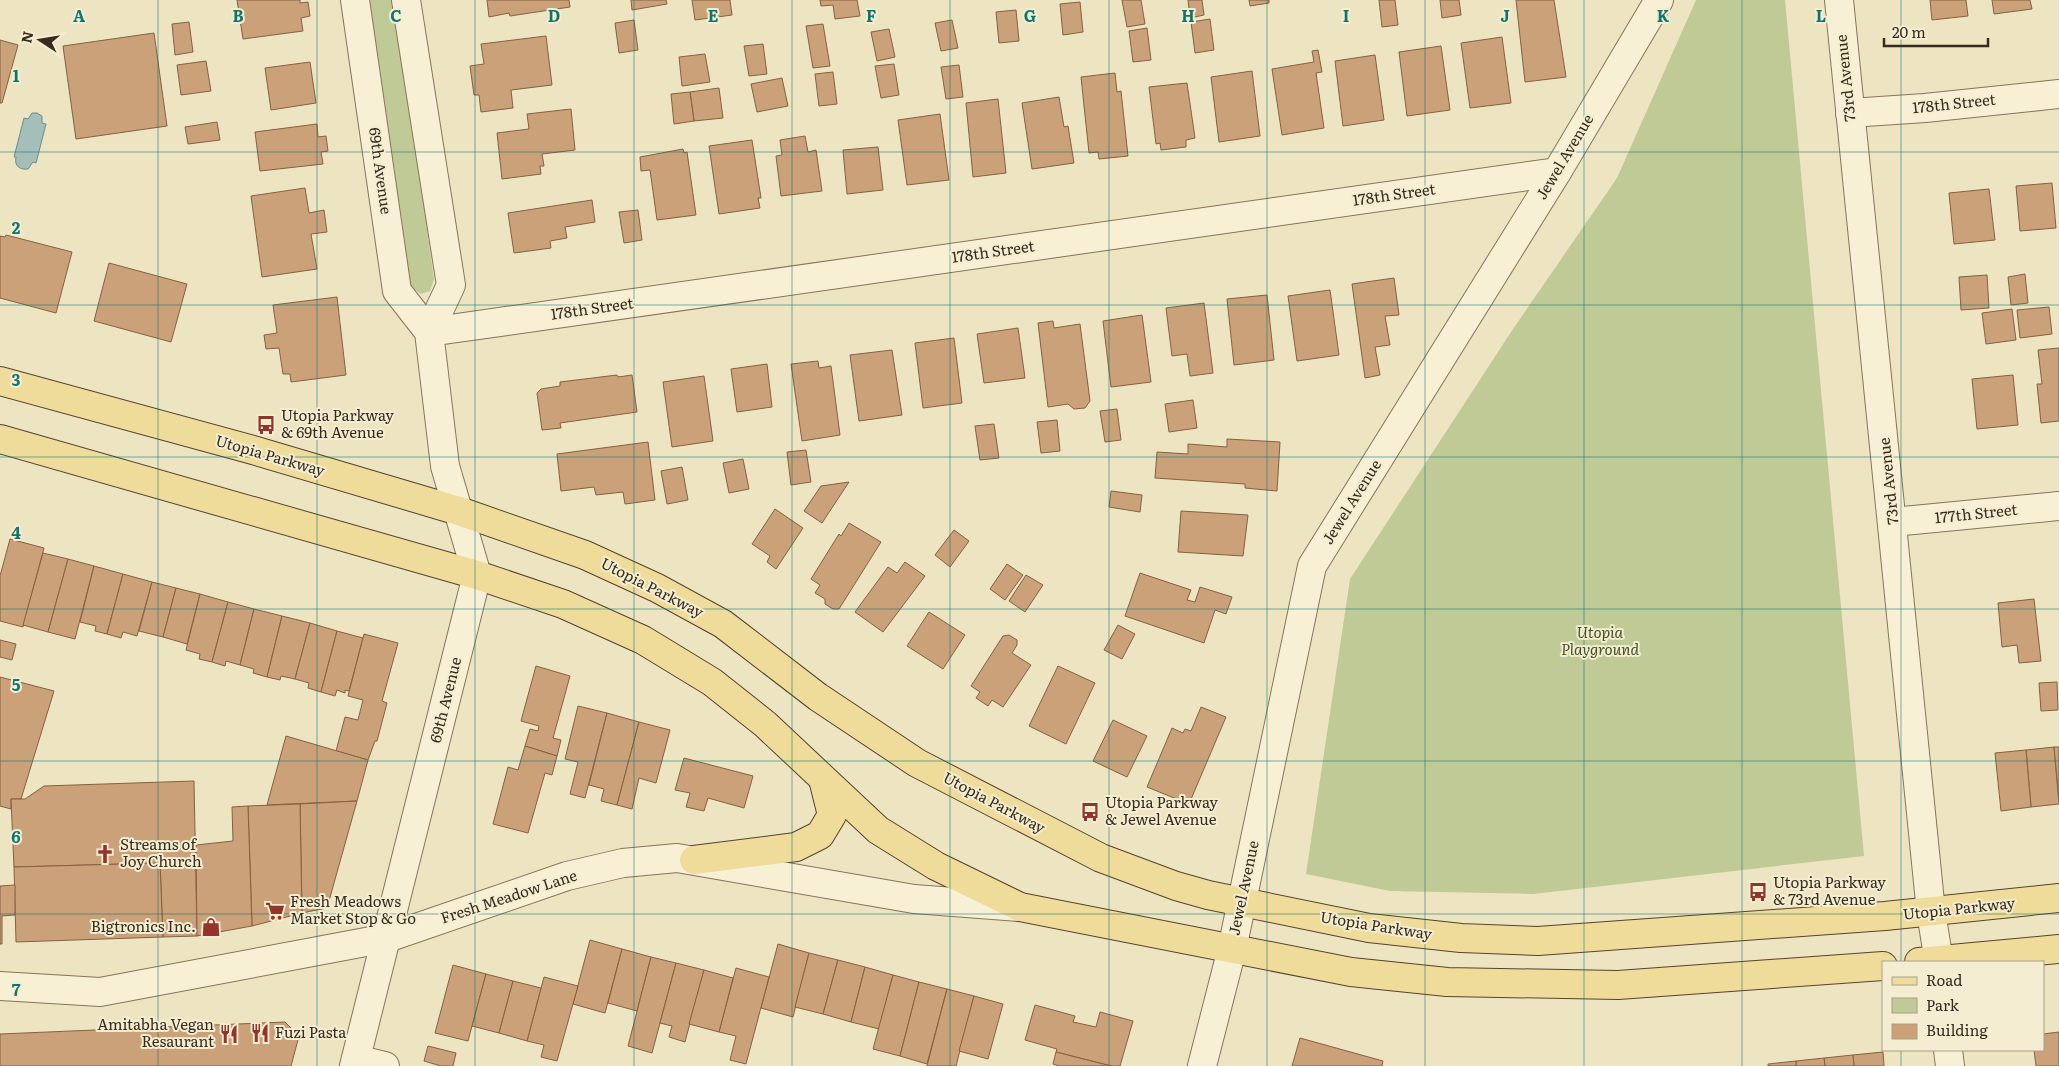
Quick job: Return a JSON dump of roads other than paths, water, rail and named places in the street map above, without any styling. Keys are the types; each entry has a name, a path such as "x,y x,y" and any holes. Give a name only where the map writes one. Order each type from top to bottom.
{"main road":[{"name":"Utopia Parkway","path":"1,383 253,450 459,511 585,555 657,588 723,624 818,696 917,763 1101,858 1176,886 1208,895 1241,900 1369,928 1461,938 1538,941 1932,912 2059,898"},
{"path":"0,439 478,575 563,604 643,640 712,682 764,724 878,830 936,866 1020,907 1351,972 1447,982 1618,985 1882,966"},
{"path":"694,860 796,848 820,835 832,815 823,778"},
{"path":"1942,961 2059,949"}],"street":[{"name":"69th Avenue","path":"355,0 397,291 429,332"},
{"path":"406,0 451,285 429,332 445,466 478,575"},
{"name":"Jewel Avenue","path":"1202,1066 1232,948 1312,566 1557,172 1659,0"},
{"name":"73rd Avenue","path":"1839,0 1932,912 1932,961"},
{"name":"178th Street","path":"1850,113 2059,94"},
{"name":"178th Street","path":"429,332 1557,172"},
{"name":"177th Street","path":"1893,522 2059,506"},
{"name":"69th Avenue","path":"355,1062 478,575"},
{"name":"Fresh Meadow Lane","path":"0,986 100,992 387,938 568,876 623,863 677,858 914,899 1020,907"},
{"path":"1948,1051 1950,1066"},
{"path":"355,1062 385,1066"}],"water":[{"path":"32,113 42,116 42,123 46,124 36,163 33,162 28,169 22,169 18,167 16,157 14,157 24,118 28,119"}],"place":[{"name":"Utopia Parkway & 69th Avenue","path":"266,425"},
{"name":"Utopia Parkway & Jewel Avenue","path":"1090,812"},
{"name":"Streams of Joy Church","path":"105,854"},
{"name":"Utopia Parkway & 73rd Avenue","path":"1758,892"},
{"name":"Fresh Meadows Market Stop & Go","path":"275,911"},
{"name":"Bigtronics Inc.","path":"211,927"},
{"name":"Fuzi Pasta","path":"260,1033"},
{"name":"Amitabha Vegan Resaurant","path":"229,1034"}],"park label":[{"name":"Utopia Playground","path":"1600,642"}]}
